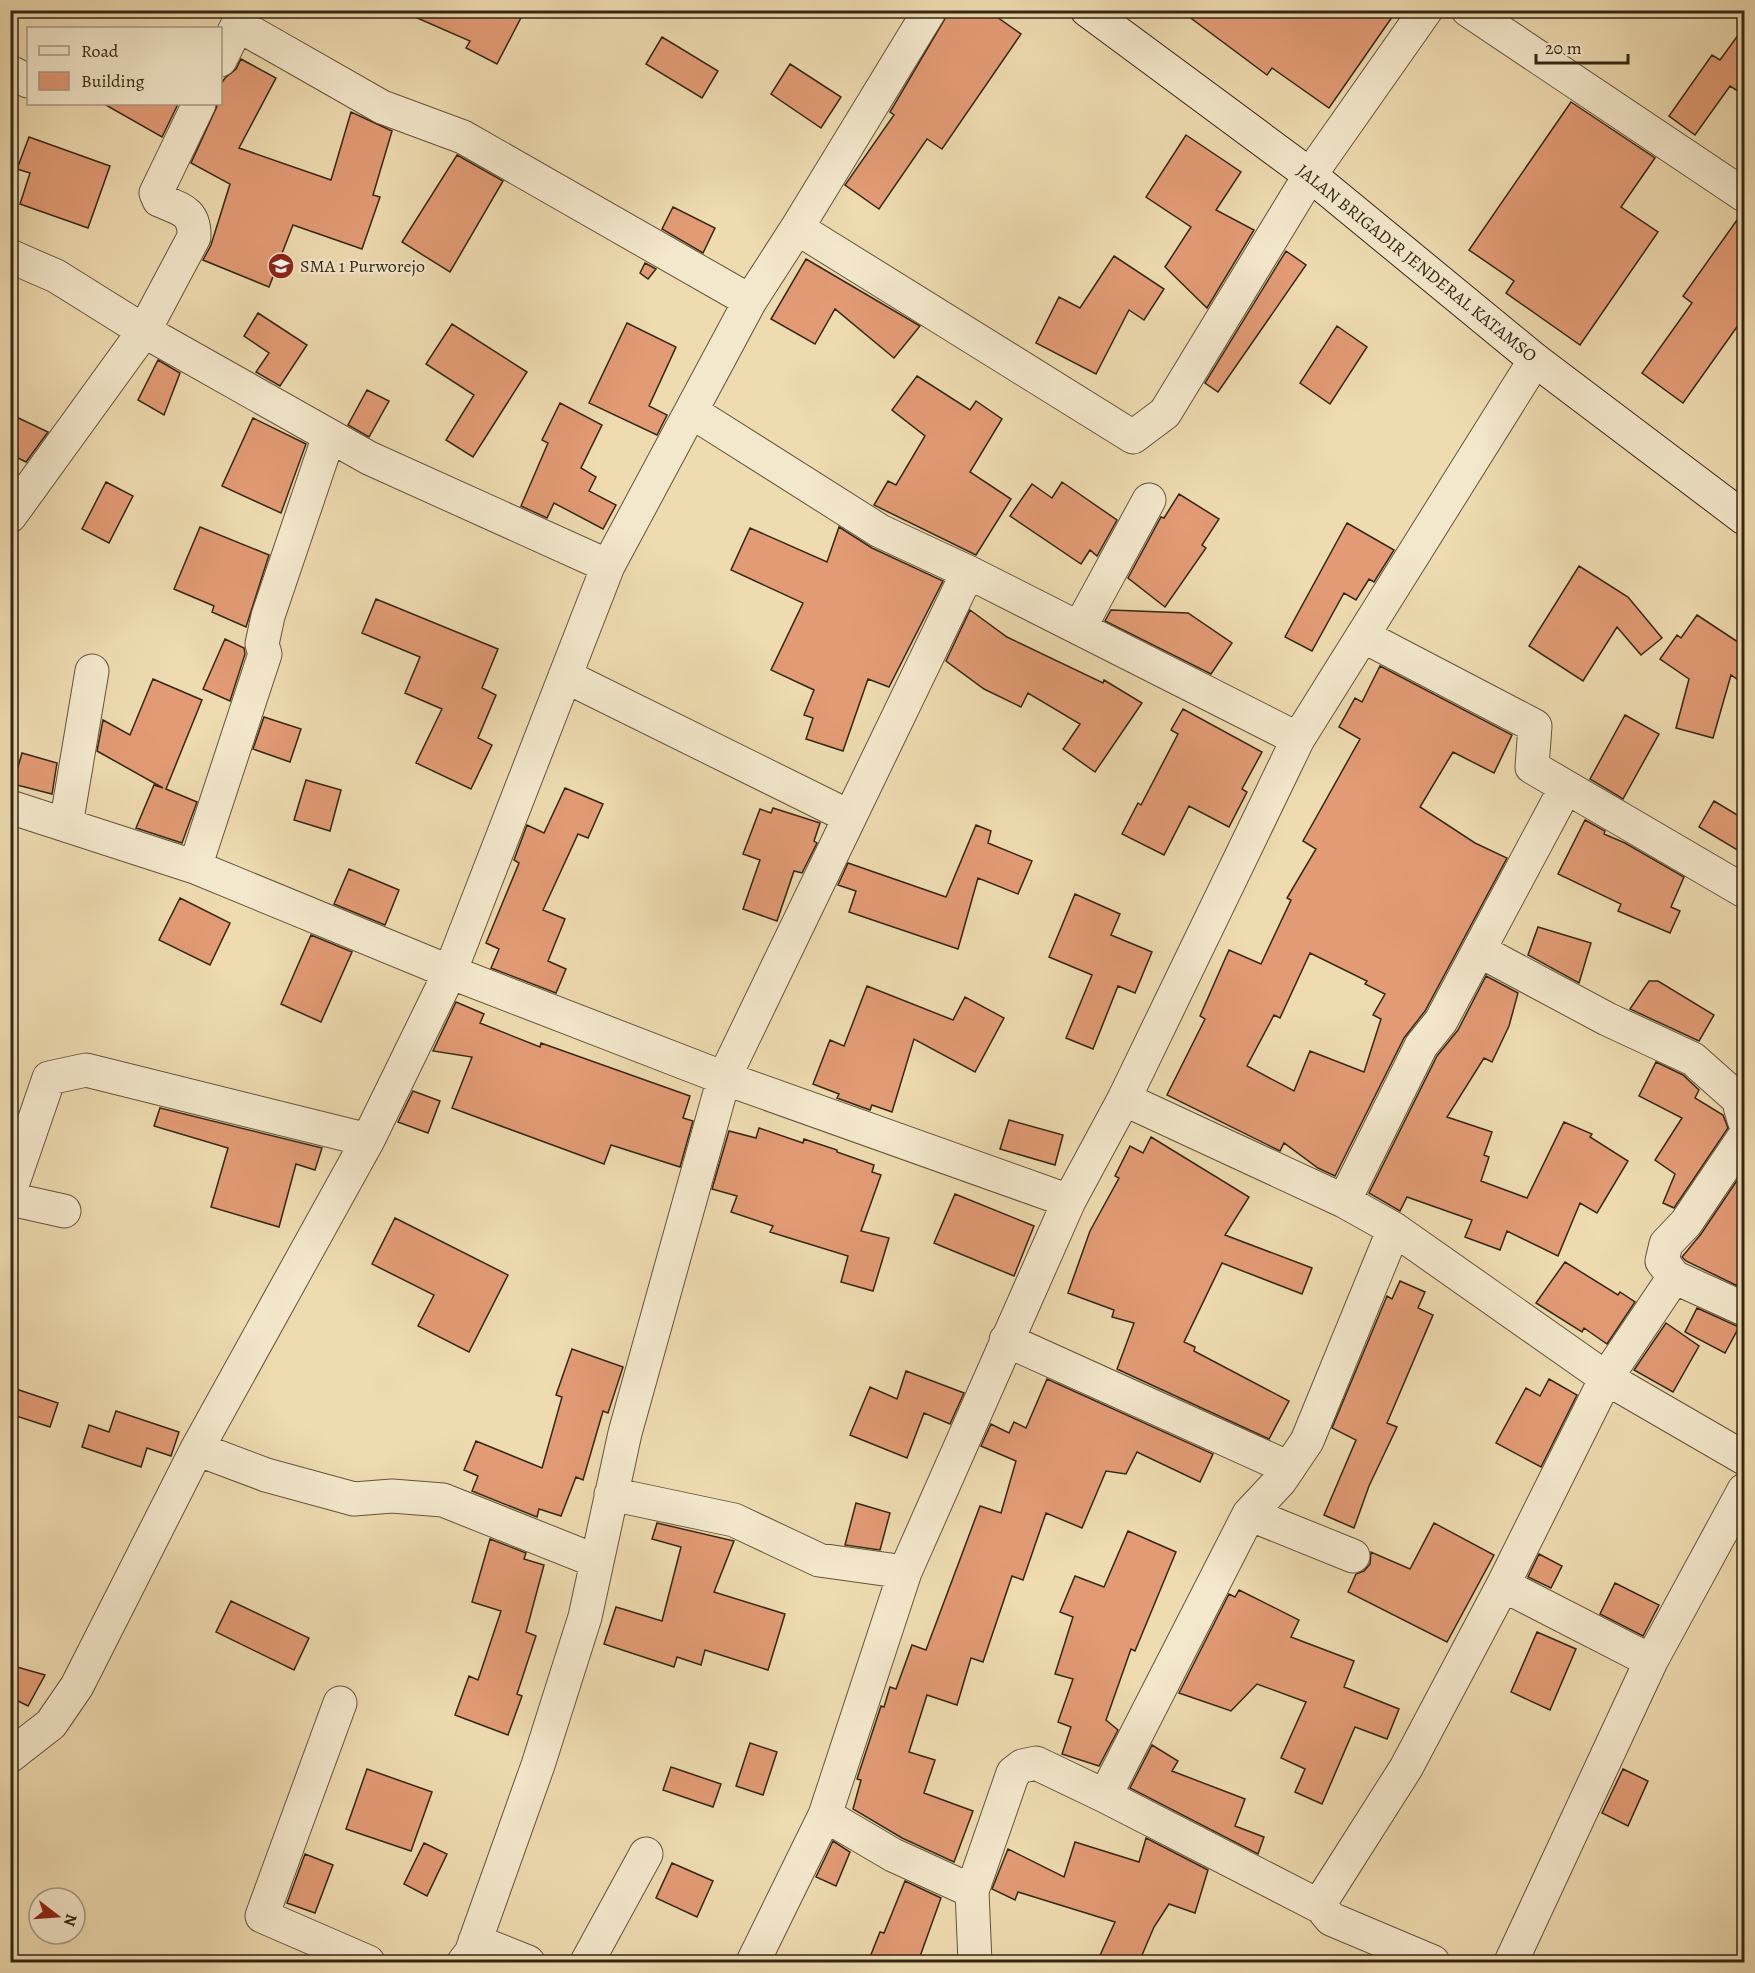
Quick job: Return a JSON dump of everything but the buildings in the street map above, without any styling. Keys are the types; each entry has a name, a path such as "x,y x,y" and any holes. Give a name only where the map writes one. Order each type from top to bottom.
{"street":[{"path":"10,1756 51,1724 77,1686 197,1449 368,1140 450,972 608,566 750,301 930,10"},
{"name":"JALAN BRIGADIR JENDERAL KATAMSO","path":"1087,10 1310,175 1535,360 1744,518"},
{"path":"797,228 1133,437 1165,413 1310,175 1426,10"},
{"path":"1468,10 1744,195"},
{"path":"222,56 242,18 382,107 463,137 750,301"},
{"path":"10,72 27,80"},
{"path":"10,516 144,331 194,237 193,219 185,212 159,200 156,193 199,105"},
{"path":"10,256 56,276 144,331 369,458 608,566"},
{"path":"753,1962 825,1815 905,1572 1069,1201 1124,1099 1298,739 1535,360"},
{"path":"692,412 880,531 1080,627 1298,739"},
{"path":"195,867 265,654 262,644 268,616 329,436"},
{"path":"1080,627 1149,500"},
{"path":"528,1962 469,1952 538,1765 585,1617 625,1433 724,1078 848,816 968,572"},
{"path":"1363,636 1535,726 1532,767 1744,891"},
{"path":"66,825 92,671"},
{"path":"565,676 848,816"},
{"path":"1344,1201 1421,1046 1441,1021 1566,788"},
{"path":"10,807 195,867 450,972 724,1078 1069,1201"},
{"path":"1480,951 1607,1019 1693,1059 1738,1099 1744,1120"},
{"path":"10,1191 49,1078 86,1070 368,1140"},
{"path":"1124,1099 1344,1201 1394,1229 1606,1378 1744,1458"},
{"path":"1744,1137 1686,1223 1666,1244 1662,1261 1674,1277 1744,1309"},
{"path":"10,1199 64,1211"},
{"path":"1105,1796 1249,1514 1289,1468 1307,1441 1394,1229"},
{"path":"1321,1907 1328,1888 1406,1768 1503,1585 1606,1378 1674,1277"},
{"path":"1006,1340 1289,1468"},
{"path":"197,1449 266,1475 354,1499 392,1496 443,1500 596,1561"},
{"path":"1511,1962 1651,1661 1744,1490"},
{"path":"611,1494 734,1520 819,1560 905,1572"},
{"path":"1249,1514 1353,1556"},
{"path":"1503,1585 1651,1661"},
{"path":"340,1703 262,1916 368,1962"},
{"path":"975,1962 972,1891 1013,1773 1022,1766 1036,1763 1321,1907 1331,1919 1432,1962"},
{"path":"825,1815 893,1855 972,1891"},
{"path":"587,1962 646,1854"}],"place":[{"name":"SMA 1 Purworejo","path":"281,266"}]}
